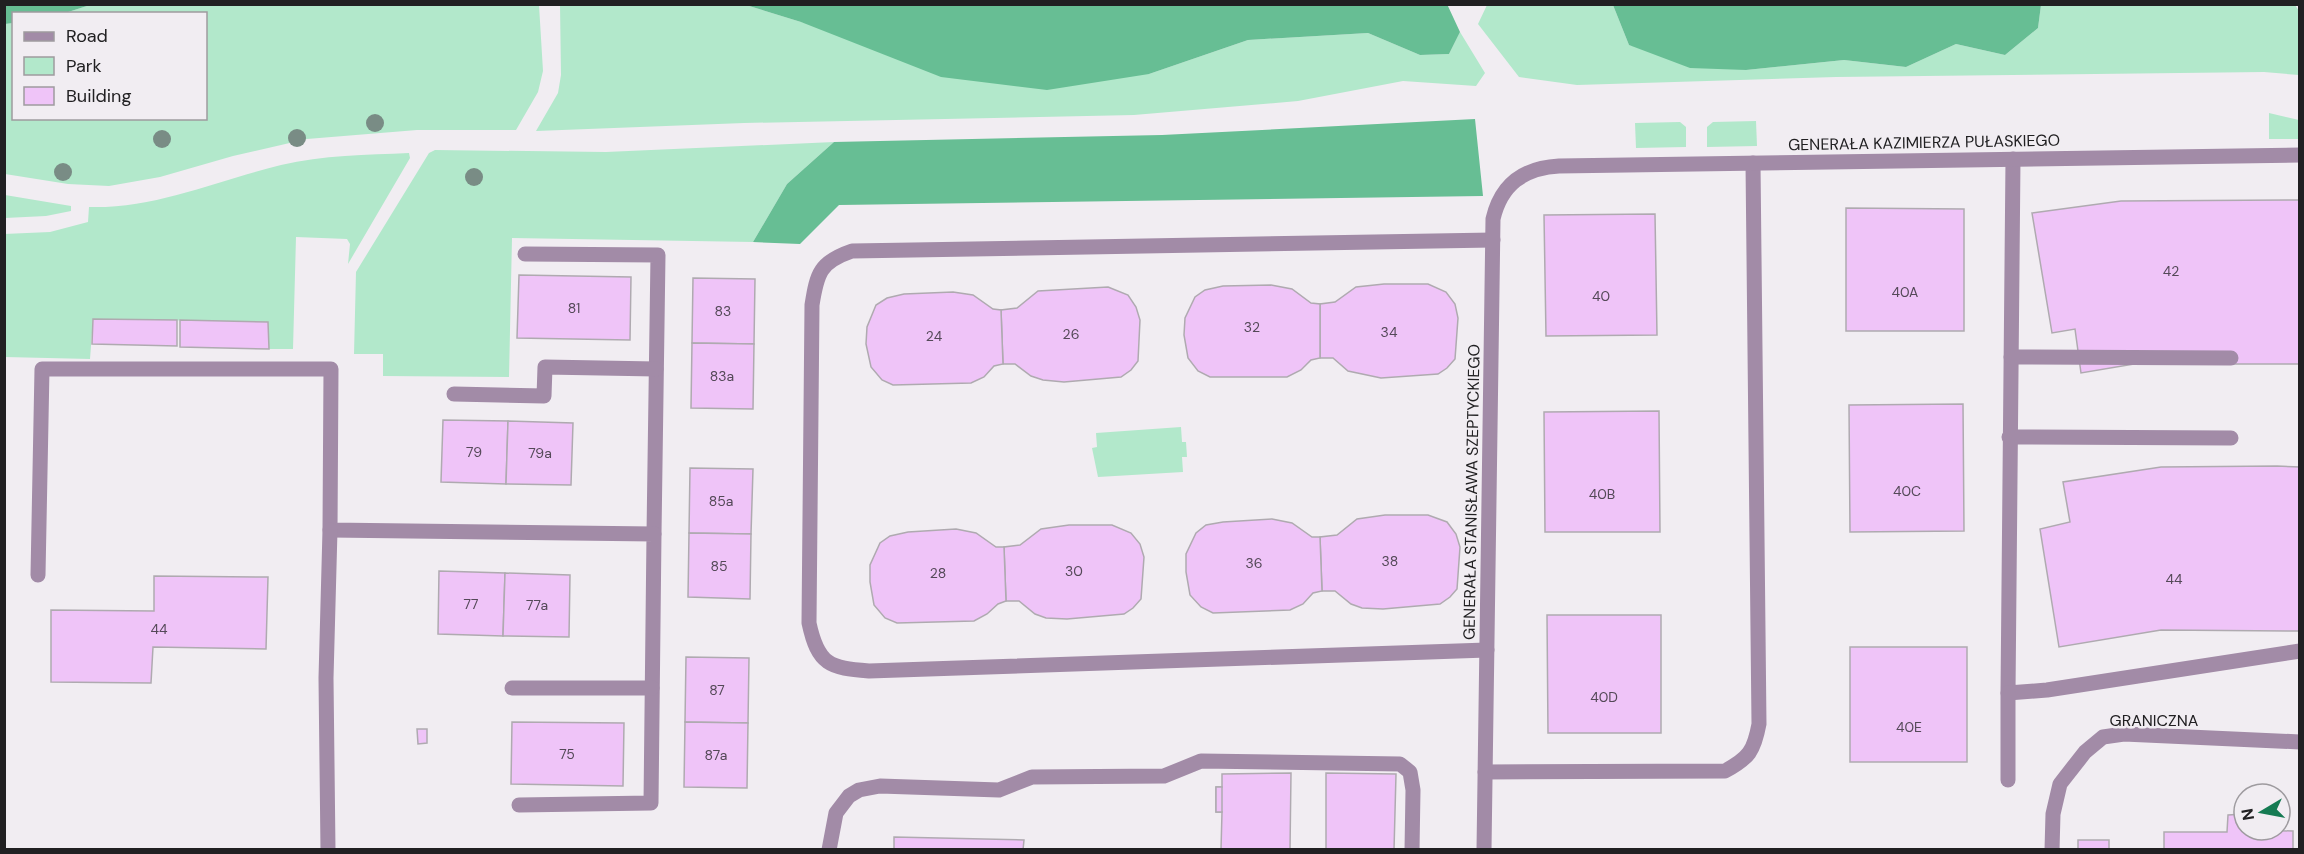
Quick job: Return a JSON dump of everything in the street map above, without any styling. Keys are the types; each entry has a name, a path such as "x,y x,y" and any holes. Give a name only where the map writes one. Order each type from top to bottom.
{"street":[{"name":"GENERAŁA KAZIMIERZA PUŁASKIEGO","path":"1549,166 2300,155"},
{"path":"2008,780 2013,159"},
{"path":"1485,772 1725,771 1743,762 1754,746 1759,724 1753,163"},
{"name":"GENERAŁA STANISŁAWA SZEPTYCKIEGO","path":"1484,849 1493,219 1497,203 1506,187 1524,173 1549,166"},
{"path":"1487,650 869,671 839,669 822,658 813,641 809,623 812,304 816,276 831,258 852,251 1492,240"},
{"path":"519,805 651,803 657,369 658,255 525,254"},
{"path":"2011,357 2230,358"},
{"path":"454,394 544,396 545,368 657,369"},
{"path":"38,575 42,369 331,369 327,678 328,849"},
{"path":"2009,437 2231,438"},
{"path":"330,530 654,534"},
{"path":"2008,693 2047,690 2300,651"},
{"path":"513,688 652,688"},
{"name":"GRANICZNA","path":"2052,849 2053,814 2060,784 2085,752 2103,737 2124,735 2300,741"},
{"path":"829,849 836,813 849,796 859,790 880,786 999,790 1032,777 1164,776 1201,761 1400,764 1410,772 1413,790 1412,849"}],"green space":[{"path":"5,4 90,5 68,12 12,12 12,23 5,24"},
{"path":"1447,4 1460,32 1449,54 1420,55 1368,33 1248,40 1149,74 1047,90 941,77 801,22 746,5"},
{"path":"90,5 539,5 543,71 538,92 516,130 417,130 307,139 233,156 160,177 109,186 68,184 5,174 4,24 12,23 12,120 207,120 207,12 68,12"},
{"path":"560,5 746,5 801,22 1149,74 1248,40 1368,33 1420,55 1449,54 1460,32 1485,73 1476,86 1403,81 1298,101 1134,115 744,123 536,131 558,93 561,75"},
{"path":"1487,5 1613,5 1629,45 1746,70 1844,60 1906,67 1956,44 2005,55 2038,28 2041,5 2295,5 2299,11 2299,75 2264,72 1836,77 1577,85 1519,77 1478,24"},
{"path":"1613,5 2041,5 2038,28 2005,55 1956,44 1906,67 1844,60 1746,70 1690,68 1629,45"},
{"path":"2269,113 2299,120 2299,139 2269,139"},
{"path":"1475,119 1483,196 839,205 800,244 753,242 787,184 834,142 1162,135"},
{"path":"1756,121 1757,146 1707,147 1707,127 1713,122"},
{"path":"1680,122 1686,127 1686,147 1636,148 1635,123"},
{"path":"834,142 787,184 753,242 512,238 509,377 383,376 383,354 354,354 356,272 429,153 435,150 606,152"},
{"path":"409,153 410,158 348,264 350,244 347,239 296,237 293,349 269,349 268,322 93,319 90,359 5,357 4,234 50,232 88,222 89,207 162,199 281,165 345,156"},
{"path":"5,195 71,206 71,211 46,216 5,218"},
{"path":"1181,427 1182,442 1186,442 1187,457 1182,457 1183,472 1098,477 1092,448 1097,447 1096,433"}],"building":[{"path":"2300,200 2300,364 2134,364 2081,373 2075,329 2052,333 2032,213 2121,201"},
{"path":"1846,208 1964,209 1964,331 1846,331"},
{"path":"1655,214 1657,335 1546,336 1544,215"},
{"path":"519,275 631,277 630,340 517,338"},
{"path":"693,278 755,279 754,344 692,343"},
{"path":"1384,284 1428,284 1446,292 1455,304 1458,318 1455,359 1447,368 1438,374 1381,378 1348,371 1333,358 1320,358 1320,304 1335,302 1356,287"},
{"path":"1271,285 1292,289 1311,303 1320,304 1320,358 1311,360 1301,370 1287,377 1210,377 1198,371 1188,358 1184,335 1185,318 1195,297 1205,290 1223,286"},
{"path":"1108,287 1128,295 1136,307 1140,320 1138,361 1131,370 1121,377 1064,382 1043,380 1031,376 1015,364 1003,364 1001,310 1017,308 1038,291"},
{"path":"953,292 973,295 993,309 1001,310 1003,364 994,366 984,377 971,383 893,385 882,380 871,367 866,344 867,327 876,305 887,298 904,294"},
{"path":"93,319 177,320 177,346 92,344"},
{"path":"180,320 268,322 269,349 180,347"},
{"path":"692,343 754,344 753,409 691,408"},
{"path":"1963,404 1964,531 1850,532 1849,405"},
{"path":"1659,411 1660,532 1545,532 1544,412"},
{"path":"443,420 508,421 506,484 441,482"},
{"path":"508,421 573,423 571,485 506,484"},
{"path":"2161,467 2300,467 2300,631 2161,630 2059,647 2040,529 2070,522 2063,482"},
{"path":"690,468 753,469 751,534 689,533"},
{"path":"1385,515 1428,515 1447,522 1456,534 1460,547 1457,589 1450,597 1440,604 1383,609 1362,608 1351,604 1335,591 1322,591 1320,537 1337,535 1357,519"},
{"path":"1272,519 1292,523 1312,537 1320,537 1322,591 1313,593 1303,604 1290,610 1213,613 1201,607 1190,595 1186,572 1186,554 1196,533 1206,525"},
{"path":"1069,525 1112,525 1131,533 1140,544 1144,557 1141,599 1133,608 1124,614 1067,619 1046,618 1035,614 1019,601 1006,601 1004,547 1020,545 1041,529"},
{"path":"956,529 976,533 996,547 1004,547 1006,601 974,621 897,623 885,618 874,605 870,582 870,565 880,543 890,536 908,532"},
{"path":"689,533 751,534 750,599 688,597"},
{"path":"439,571 505,573 503,636 438,634"},
{"path":"505,573 570,575 569,637 503,636"},
{"path":"154,576 268,577 266,649 153,647 151,683 51,682 51,610 154,611"},
{"path":"1547,615 1661,615 1661,733 1548,733"},
{"path":"1850,647 1967,647 1967,762 1850,762"},
{"path":"686,657 749,658 748,723 685,722"},
{"path":"512,722 624,723 623,786 511,784"},
{"path":"685,722 748,723 747,788 684,787"},
{"path":"417,729 427,729 427,743 418,744"},
{"path":"1291,773 1290,850 1221,850 1222,812 1216,812 1216,787 1222,787 1222,774"},
{"path":"1326,773 1396,774 1394,850 1326,850"},
{"path":"1216,787 1222,787 1222,812 1216,812"},
{"path":"2228,815 2232,815 2232,842 2292,842 2293,831 2293,850 2164,850 2164,832 2227,832"},
{"path":"894,837 1024,840 1023,850 894,850"},
{"path":"2078,840 2109,840 2109,850 2078,850"}]}
